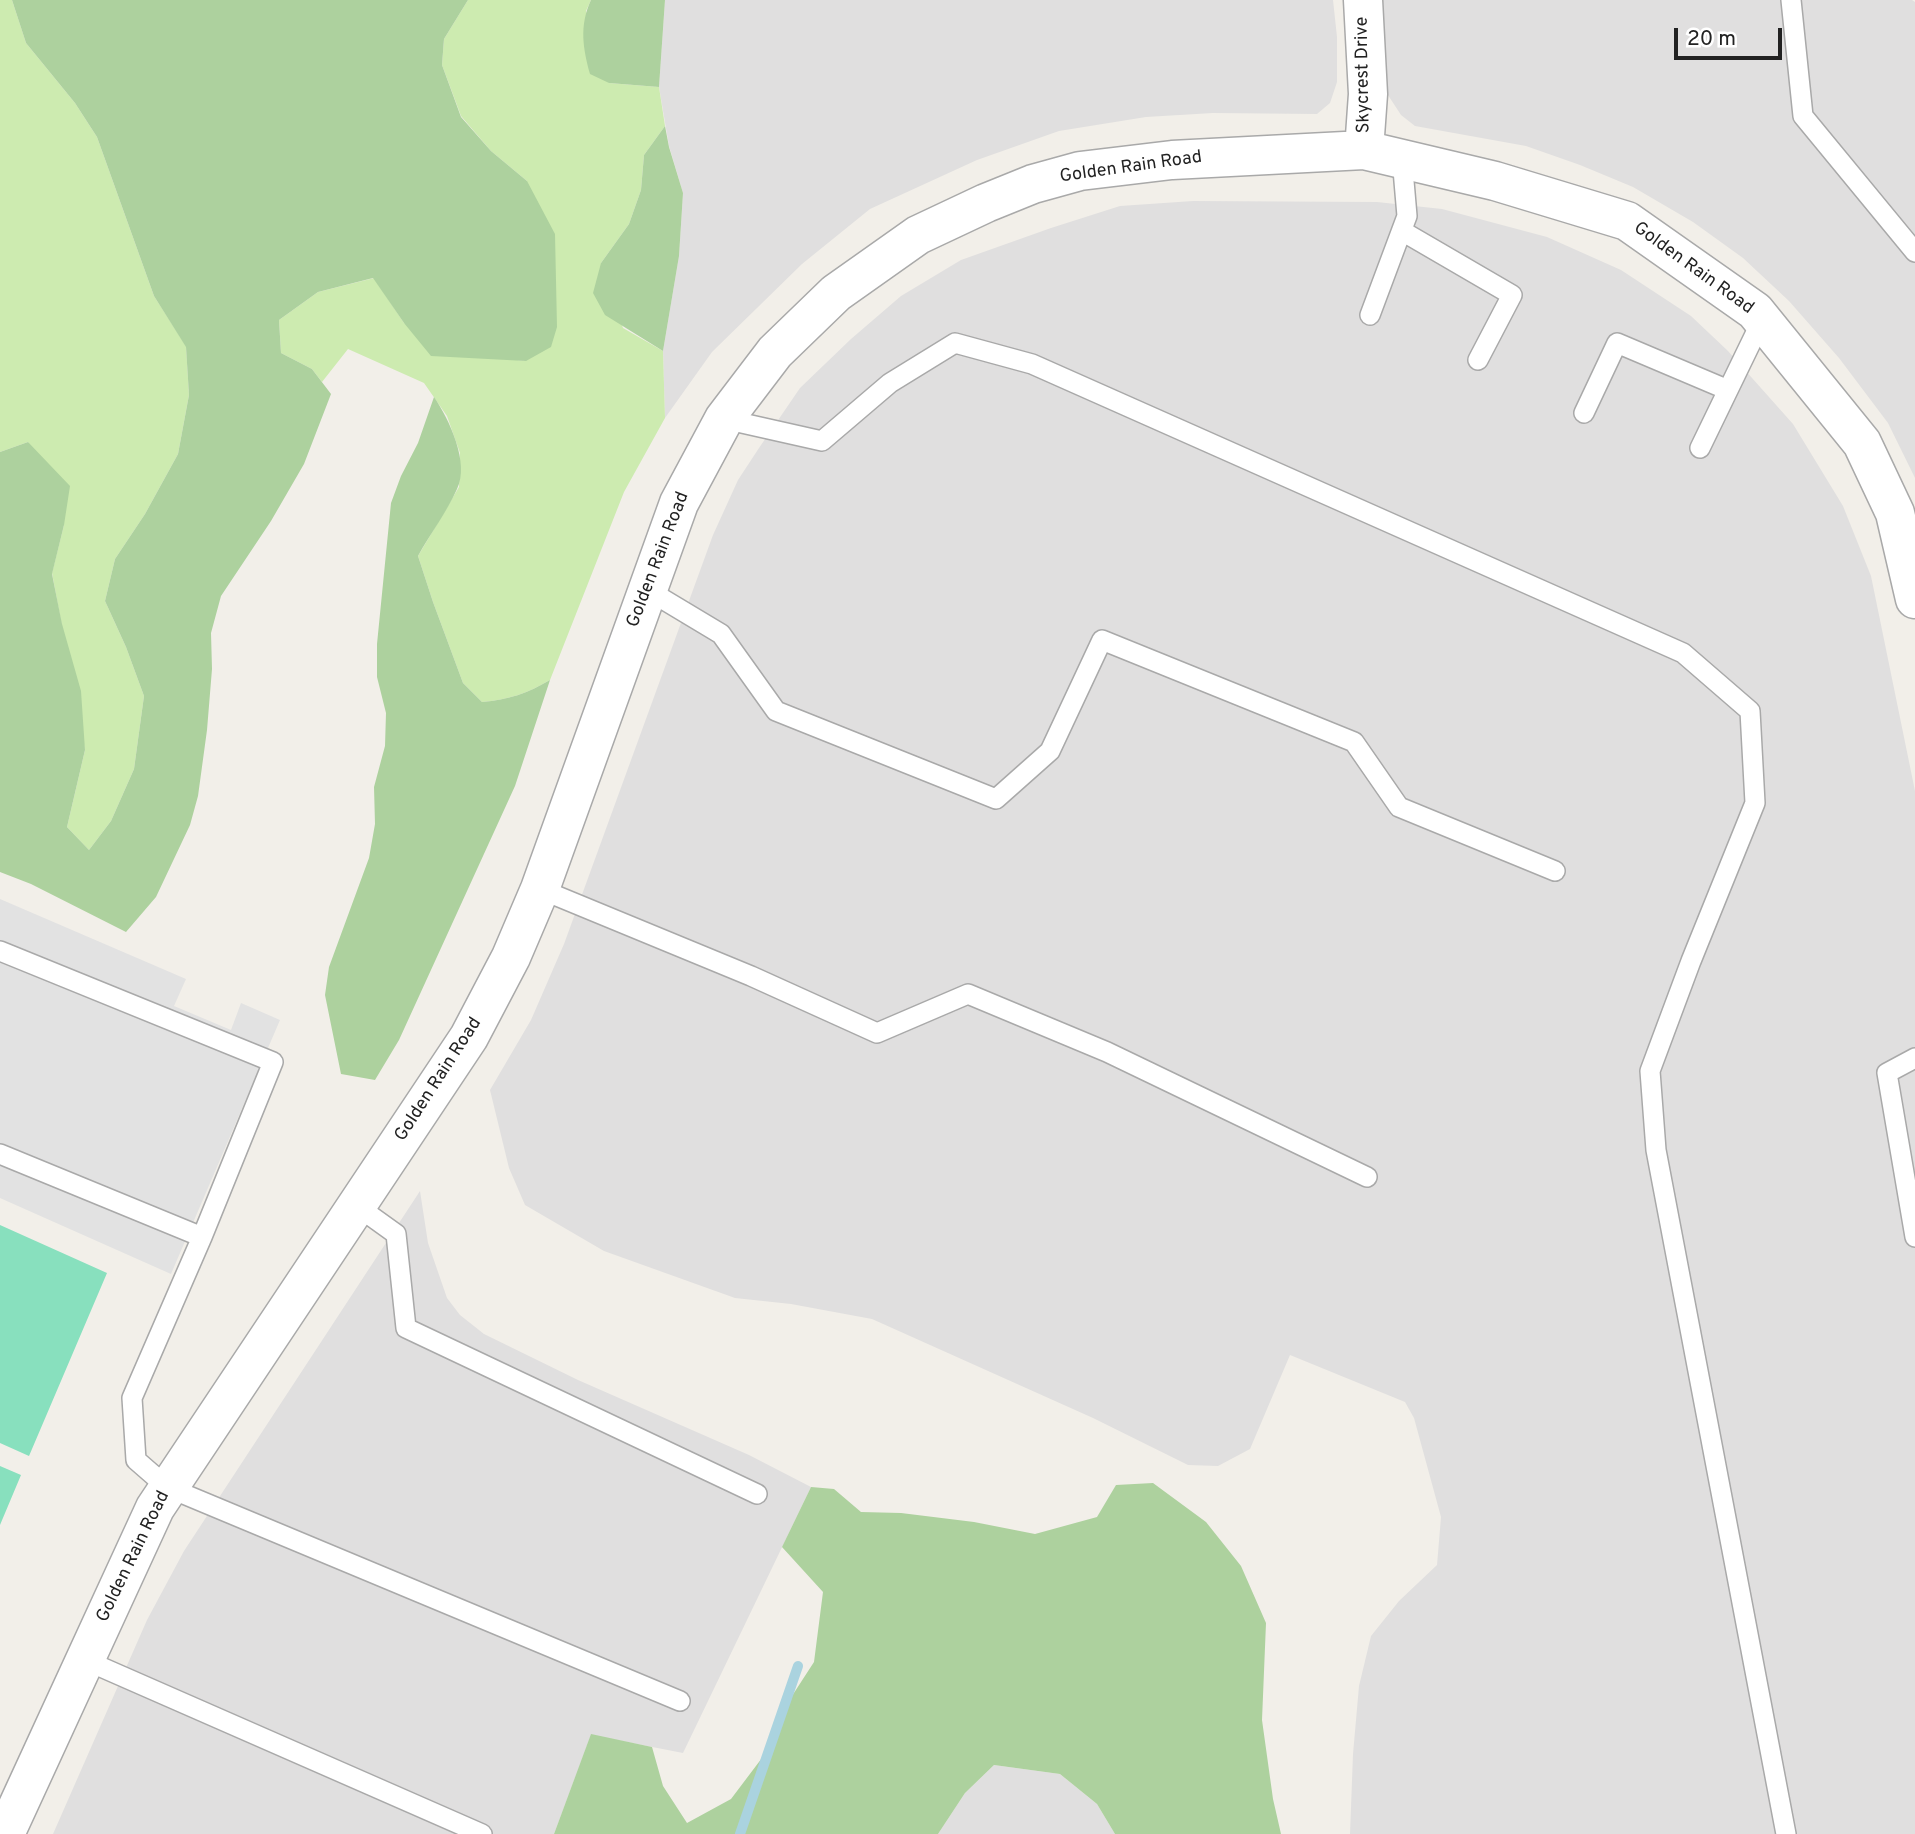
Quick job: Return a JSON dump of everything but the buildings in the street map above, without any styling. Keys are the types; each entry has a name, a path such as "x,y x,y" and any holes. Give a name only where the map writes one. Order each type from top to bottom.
{"street":[{"name":"Skycrest Drive","path":"1363,0 1368,94 1364,150"},
{"name":"Golden Rain Road","path":"5,1834 167,1487 469,1037 511,957 540,889 679,503 724,418 775,352 836,293 918,235 1033,184 1080,171 1172,160 1364,150 1495,181 1627,221 1755,311 1862,443 1895,513 1915,599"}],"lane":[{"path":"1791,0 1803,116 1915,252"},
{"path":"1370,315 1407,216 1402,158"},
{"path":"1402,231 1512,295 1478,360"},
{"path":"1700,448 1762,320"},
{"path":"724,418 822,441 890,383 955,343 1032,364 1683,653 1750,710 1755,803 1650,1071 1656,1150 1786,1834"},
{"path":"1584,413 1617,343 1728,390"},
{"path":"646,589 721,634 776,710 996,799 1050,751 1102,640 1354,743 1399,807 1555,871"},
{"path":"540,889 751,976 877,1033 968,994 1107,1052 1367,1177"},
{"path":"0,951 273,1062 202,1237 132,1398 136,1460 167,1487 680,1701"},
{"path":"1915,1058 1887,1073 1915,1237"},
{"path":"0,1154 202,1237"},
{"path":"357,1206 396,1234 406,1328 757,1494"},
{"path":"85,1660 482,1834"}],"shaded area":[{"path":"665,0 1333,0 1337,37 1337,82 1330,103 1317,114 1213,113 1146,117 1059,131 977,160 870,209 802,264 712,352 665,418 663,351 679,256 683,193 669,146 659,87"},
{"path":"1382,0 1915,2 1915,478 1888,423 1839,358 1789,301 1743,258 1693,222 1633,187 1580,165 1526,146 1415,126 1401,115 1386,92"},
{"path":"1193,201 1377,202 1442,209 1547,237 1621,270 1691,316 1728,351 1793,424 1843,506 1871,576 1915,791 1915,1834 1350,1834 1359,1686 1371,1636 1399,1601 1437,1565 1441,1517 1414,1418 1405,1402 1290,1355 1250,1449 1218,1466 1188,1465 1093,1418 872,1319 791,1304 735,1298 604,1251 525,1205 509,1168 490,1090 531,1020 564,944 713,535 738,480 759,448 800,388 851,339 901,296 961,260 1120,206"},
{"path":"0,899 186,979 174,1006 231,1030 241,1003 280,1020 171,1274 0,1198"},
{"path":"420,1191 428,1243 447,1298 460,1315 484,1334 578,1380 749,1455 811,1487 683,1753 591,1735 554,1834 53,1834 147,1620 184,1551"},
{"path":"994,1765 1060,1774 1097,1804 1115,1834 938,1834 965,1793"}],"green space":[{"path":"0,0 12,0 26,43 75,103 97,137 154,296 186,346 189,395 178,454 145,514 115,559 105,601 144,696 134,769 111,821 89,850 67,827 85,750 52,573 64,525 28,442 0,452"},
{"path":"12,0 468,0 444,39 442,65 461,117 491,151 527,181 555,234 557,327 551,347 526,361 431,356 373,278 318,292 279,320 281,353 312,369 331,394 304,464 271,521 221,596 211,633 212,669 207,730 198,796 190,825 156,897 126,932 31,884 0,872 0,452 28,442 70,486 52,574 62,624 81,691 85,750 67,827 89,850 111,821 134,769 144,696 105,601 115,559 145,514 178,454 189,395 186,347 154,296 97,137 75,103 26,43"},
{"path":"468,0 591,0 586,11 609,83 659,87 665,126 644,155 641,190 629,224 601,263 623,328 663,351 665,418 624,492 550,680 518,695 482,702 463,683 418,556 459,487 460,453 447,416 424,383 348,349 322,382 312,369 281,353 279,320 318,292 374,278 404,323 497,358 526,361 527,181 491,151 461,116 442,65 444,39"},
{"path":"591,0 665,0 659,87 609,83 590,74 583,37"},
{"path":"665,126 683,193 679,256 663,351 605,315 593,293 601,263 629,224 641,190 644,155"},
{"path":"434,397 456,442 461,467 460,478 448,506 418,556 463,683 482,702 518,695 550,680 515,786 399,1040 375,1080 341,1074 325,995 329,967 369,858 375,824 374,787 385,746 386,713 377,677 377,644 391,503 418,443"},
{"path":"0,1225 107,1273 29,1456 0,1443"},
{"path":"0,1466 21,1475 0,1525"},
{"path":"1153,1483 1206,1522 1241,1566 1266,1623 1262,1720 1273,1799 1281,1834 1115,1834 1097,1804 1060,1774 994,1765 965,1793 938,1834 554,1834 591,1734 652,1747 663,1786 687,1823 731,1799 768,1750 790,1699 814,1662 823,1592 782,1547 811,1487 834,1489 861,1512 901,1513 974,1522 1035,1534 1097,1517 1116,1485"}],"waterway":[{"path":"740,1834 798,1666"}]}
